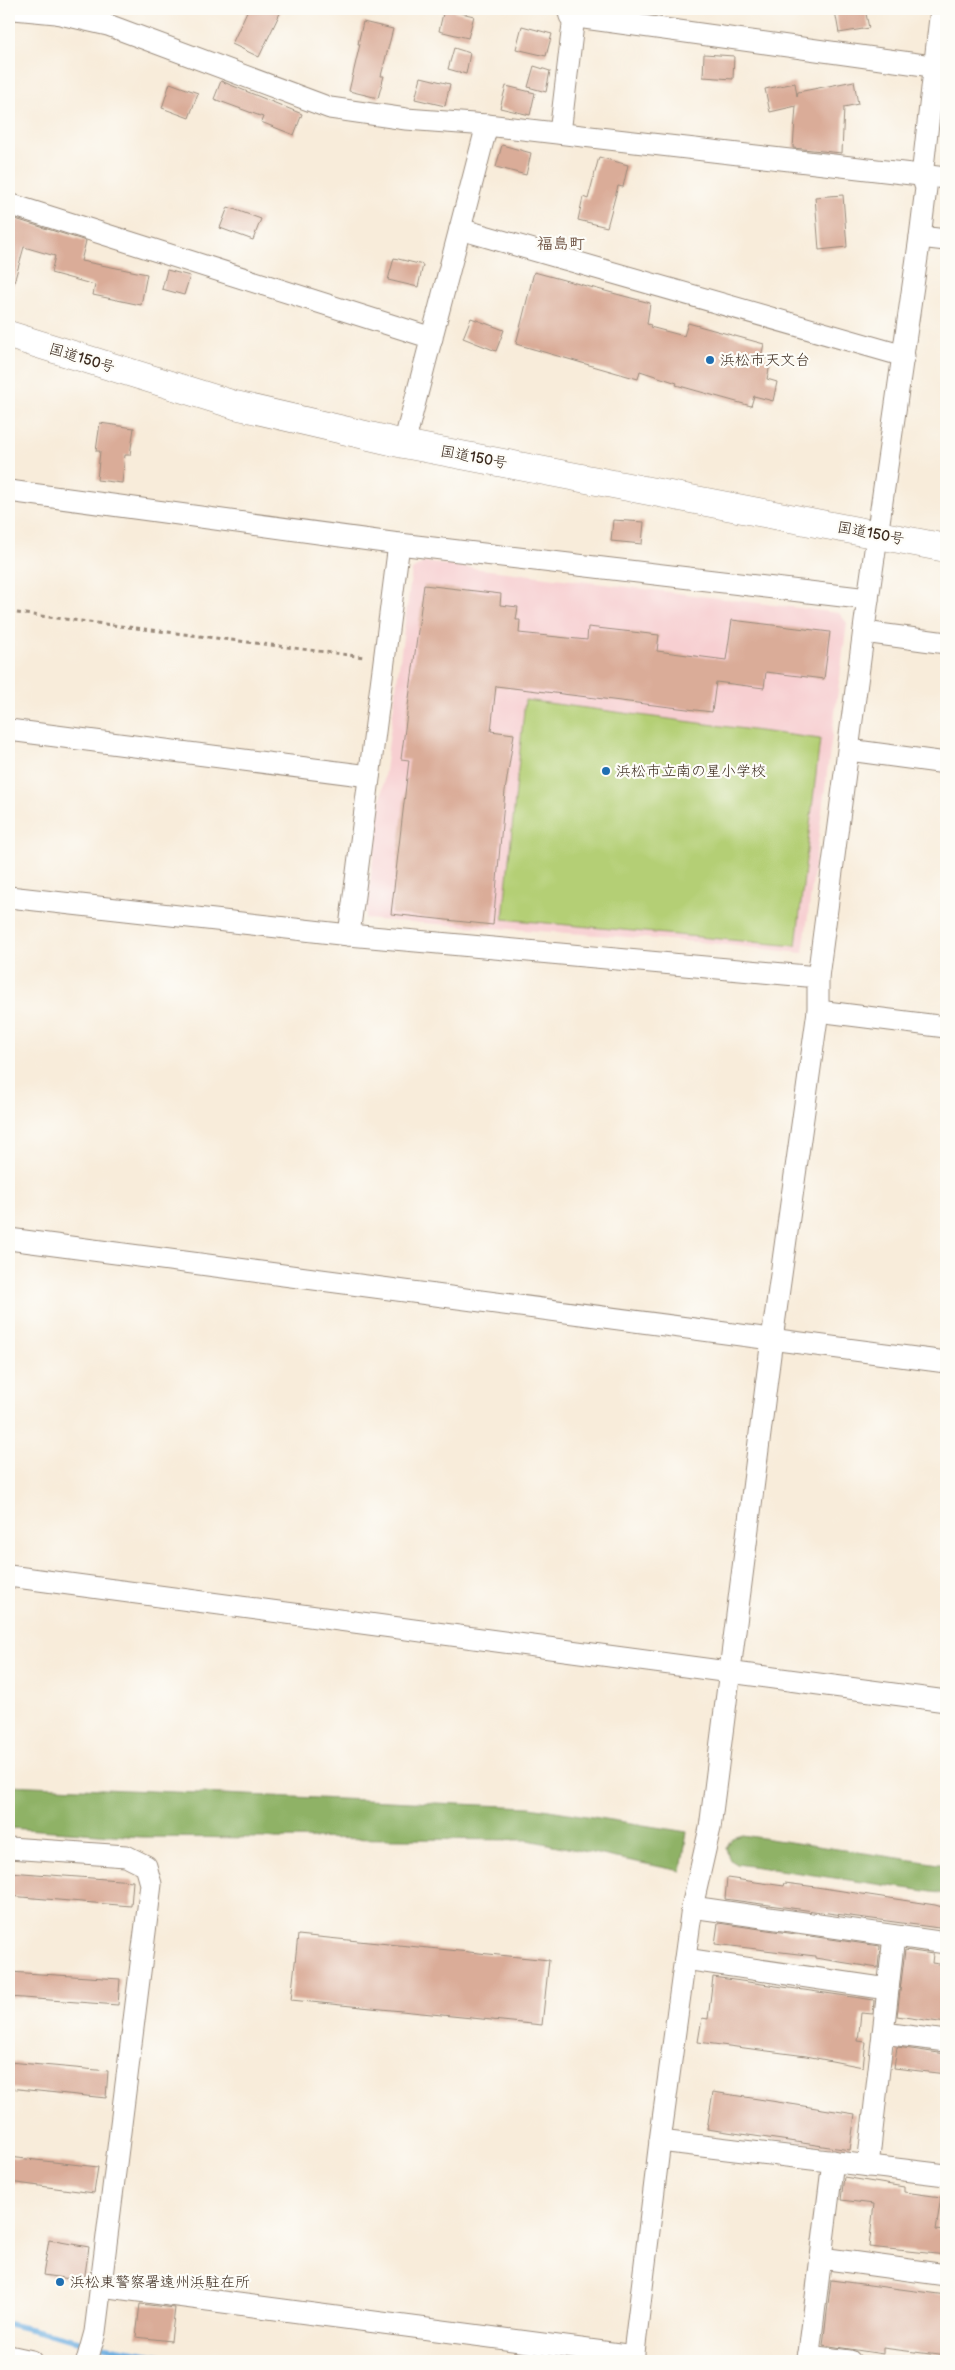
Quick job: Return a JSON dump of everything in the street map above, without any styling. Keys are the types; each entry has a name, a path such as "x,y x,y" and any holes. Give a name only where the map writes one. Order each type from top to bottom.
{"highway":[{"name":"国道150号","path":"9,335 235,405 404,444 946,548"}],"street":[{"path":"14,9 56,13 108,25 330,108 406,120 487,125 946,178"},
{"path":"101,2286 634,2359 660,2141 692,1907 710,1828 772,1339 818,1011 818,977 868,599 879,535 920,237 926,188 922,176 939,67 941,9"},
{"path":"560,133 571,14 939,67"},
{"path":"404,444 487,125"},
{"path":"9,204 432,338"},
{"path":"460,229 904,356"},
{"path":"920,237 946,240"},
{"path":"9,491 399,544 868,599"},
{"path":"349,935 399,544"},
{"path":"864,632 946,643"},
{"path":"9,730 370,776"},
{"path":"848,750 946,763"},
{"path":"9,897 349,935 818,977"},
{"path":"818,1011 946,1027"},
{"path":"9,1239 946,1362"},
{"path":"9,1576 946,1701"},
{"path":"9,1848 126,1856 146,1866 152,1884 95,2332 86,2361"},
{"path":"692,1907 946,1943"},
{"path":"868,2166 894,1936"},
{"path":"685,1960 888,1989"},
{"path":"883,2033 946,2041"},
{"path":"660,2141 946,2175"},
{"path":"833,2162 808,2359 850,2361"},
{"path":"821,2258 946,2274"}],"path":[{"path":"512,9 571,14"},
{"path":"9,612 385,659"}],"shaded area":[{"name":"浜松市立南の星小学校","path":"424,562 839,613 847,623 803,953 699,942 365,919 412,570"}],"green space":[{"path":"525,700 820,739 796,946 503,919"},
{"path":"9,1785 530,1807 687,1832 681,1871 528,1840 142,1837 9,1828"},
{"path":"742,1835 946,1865 946,1894 737,1864 729,1859 726,1848 732,1838"}],"building":[{"path":"248,9 282,9 259,57 232,44"},
{"path":"444,9 474,16 468,38 439,31"},
{"path":"865,9 869,28 839,33 835,11"},
{"path":"363,22 393,29 381,76 384,76 378,98 349,91"},
{"path":"522,26 552,34 546,56 516,49"},
{"path":"454,48 470,53 466,74 448,69"},
{"path":"704,54 734,56 733,79 703,77"},
{"path":"534,66 550,71 546,92 528,87"},
{"path":"421,77 450,84 445,106 415,99"},
{"path":"221,81 302,114 294,135 261,122 263,117 214,99"},
{"path":"854,81 858,104 844,107 842,153 793,148 796,106 770,112 765,89 795,83 797,96 798,92"},
{"path":"170,83 198,93 189,118 162,108"},
{"path":"506,86 535,93 530,115 500,108"},
{"path":"502,145 531,153 526,175 496,167"},
{"path":"599,157 628,165 623,187 618,186 607,227 578,220 583,197 588,199"},
{"path":"843,195 847,247 819,250 815,197"},
{"path":"228,207 261,219 253,240 220,228"},
{"path":"9,217 86,241 81,261 147,274 141,305 93,295 95,285 51,273 55,256 24,247 13,286 9,285"},
{"path":"394,258 423,265 418,287 388,280"},
{"path":"167,270 190,276 184,295 162,289"},
{"path":"534,272 650,303 647,324 651,325 650,327 684,336 688,323 764,344 761,357 771,360 767,379 777,382 773,401 754,396 751,406 676,385 677,383 640,371 638,379 516,344"},
{"path":"471,318 504,330 496,351 463,338"},
{"path":"100,423 134,428 130,455 125,455 122,483 97,480 100,451 96,451"},
{"path":"613,520 644,522 642,544 611,541"},
{"path":"424,585 501,594 500,605 518,607 516,620 520,620 519,633 587,640 588,627 659,635 657,651 726,660 732,620 830,632 824,679 766,672 764,688 716,682 712,712 496,686 491,731 514,734 505,791 493,925 391,914 409,760 401,759"},
{"path":"9,1872 133,1881 131,1906 9,1896"},
{"path":"727,1878 784,1886 785,1883 816,1887 935,1905 946,1908 946,1929 725,1899"},
{"path":"718,1923 880,1946 878,1968 815,1958 815,1956 715,1944"},
{"path":"298,1935 549,1960 542,2025 291,2000"},
{"path":"905,1950 933,1954 932,1963 946,1965 946,2023 897,2016"},
{"path":"9,1972 120,1979 118,2005 9,1997"},
{"path":"713,1977 874,2000 873,2014 861,2013 858,2041 866,2042 863,2067 806,2056 698,2042 702,2018 708,2019"},
{"path":"897,2047 946,2054 946,2074 894,2068"},
{"path":"9,2062 108,2071 106,2098 9,2088"},
{"path":"713,2092 855,2114 850,2150 707,2129"},
{"path":"9,2157 98,2167 94,2193 9,2182"},
{"path":"844,2177 904,2187 904,2192 941,2197 936,2230 946,2231 946,2255 869,2247 874,2204 841,2200"},
{"path":"49,2240 89,2247 84,2281 43,2275"},
{"path":"831,2280 946,2295 946,2356 883,2348 883,2354 823,2345"},
{"path":"140,2304 175,2308 171,2341 136,2337"}],"waterway":[{"path":"9,2324 87,2343"},
{"path":"96,2345 188,2361"}],"place":[{"name":"浜松市天文台","path":"710,360"},
{"name":"浜松市立南の星小学校","path":"606,771"},
{"name":"浜松東警察署遠州浜駐在所","path":"60,2282"}],"district":[{"name":"福島町","path":"561,243"}]}
